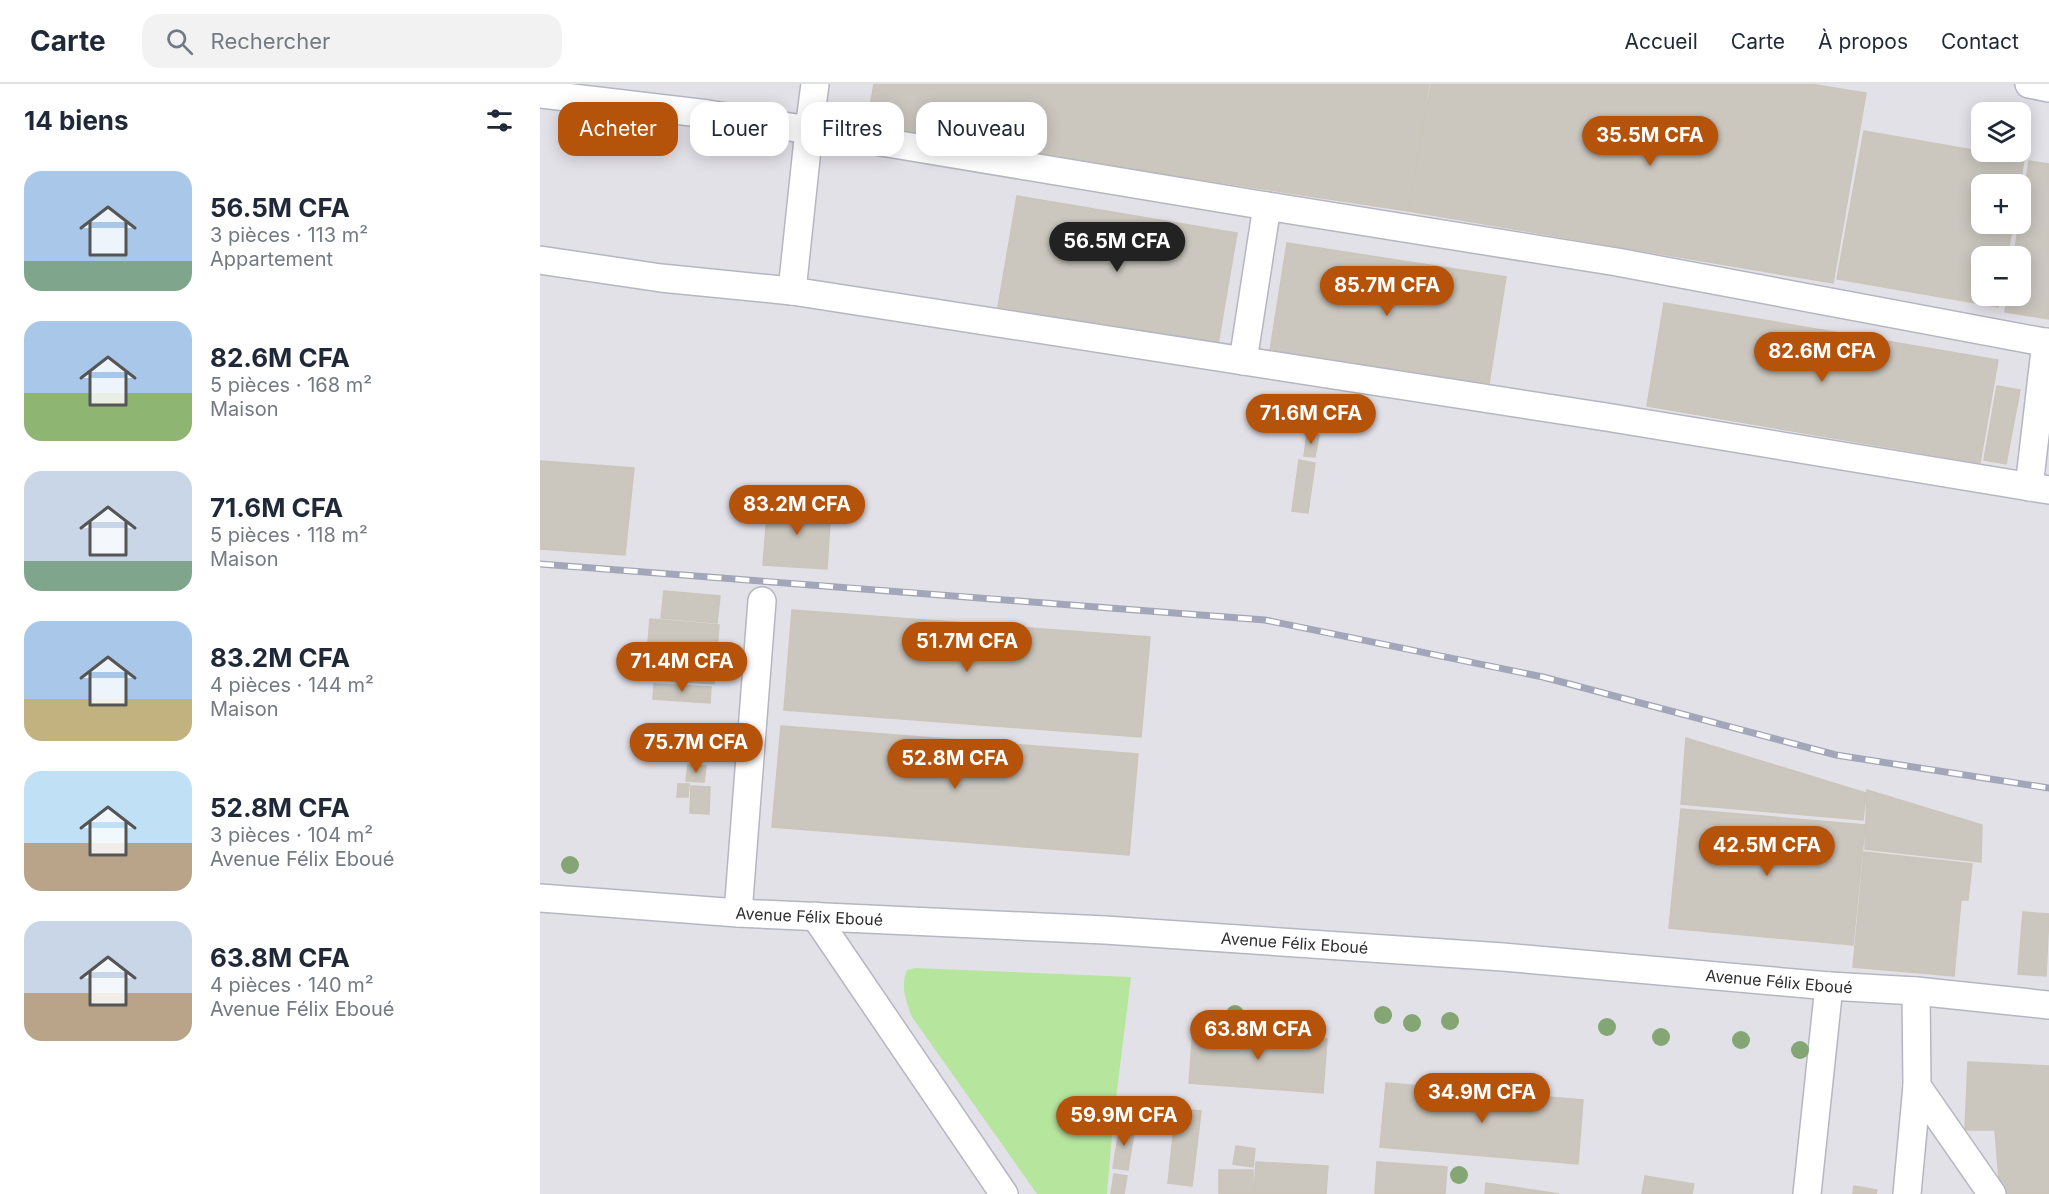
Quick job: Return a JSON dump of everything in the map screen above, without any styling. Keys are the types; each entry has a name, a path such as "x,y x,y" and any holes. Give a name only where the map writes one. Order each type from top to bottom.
{"street":[{"path":"813,102 815,84"},
{"path":"2029,84 2049,88"},
{"path":"540,94 708,114 801,129"},
{"path":"540,260 661,278 792,291 1606,417 2039,488 2048,343 1617,262 904,146"},
{"path":"792,291 806,156"},
{"path":"1243,361 1267,206"},
{"path":"738,913 762,601"},
{"name":"Avenue Félix Eboué","path":"540,898 738,913 1105,930 1492,957 1829,987 1916,991 2049,1005"},
{"path":"814,916 1004,1194"},
{"path":"1806,1194 1829,987"},
{"path":"1907,1194 1917,1086 1916,991"},
{"path":"1917,1086 1992,1194"}],"shaded area":[{"path":"540,84 2049,84 2049,1194 540,1194"}],"green space":[{"path":"915,968 1131,977 1113,1123 1107,1194 1037,1194 912,1017 906,999 904,982 907,970"}],"building":[{"path":"874,84 1429,84 1408,211 1047,156 1047,102 916,102 916,136 904,134 904,102 871,102"},
{"path":"1431,84 1810,84 1866,93 1833,283 1408,211"},
{"path":"1864,131 1971,150 1971,162 2024,162 2022,174 1971,174 1971,234 2011,234 2009,246 1971,246 1971,302 1837,279"},
{"path":"2029,162 2049,164 2049,319 2005,312 2006,306 2031,306 2031,246 2016,246 2017,234 2031,234 2031,174 2027,174"},
{"path":"1017,196 1237,233 1217,350 997,313"},
{"path":"1287,243 1506,277 1488,390 1269,357"},
{"path":"1664,303 1998,360 1980,463 1647,406"},
{"path":"1997,386 2020,390 2006,464 1984,460"},
{"path":"1307,434 1319,435 1315,457 1304,456"},
{"path":"1299,460 1315,463 1308,513 1292,511"},
{"path":"540,461 634,468 625,555 540,549"},
{"path":"768,502 831,507 827,569 763,565"},
{"path":"664,591 720,596 717,623 661,618"},
{"path":"792,610 1150,637 1141,737 784,710"},
{"path":"650,619 719,625 714,684 645,679"},
{"path":"654,684 711,687 710,703 653,699"},
{"path":"781,726 1138,754 1129,855 772,827"},
{"path":"1686,738 1866,793 1863,820 1681,804"},
{"path":"688,765 706,766 704,782 686,781"},
{"path":"678,784 689,784 688,797 677,797"},
{"path":"691,786 710,787 709,814 690,813"},
{"path":"1867,790 1982,825 1981,862 1865,849"},
{"path":"1681,809 1865,825 1853,945 1669,928"},
{"path":"1864,852 1972,864 1968,900 1961,900 1954,976 1853,967"},
{"path":"2023,912 2049,914 2046,976 2018,974"},
{"path":"1193,1030 1327,1039 1323,1093 1189,1083"},
{"path":"1968,1062 2049,1066 2049,1194 2000,1192 1995,1130 1965,1130"},
{"path":"1386,1083 1583,1100 1578,1164 1380,1147"},
{"path":"1176,1109 1201,1111 1192,1186 1168,1183"},
{"path":"1120,1124 1135,1126 1128,1170 1113,1168"},
{"path":"1236,1146 1255,1149 1253,1167 1233,1164"},
{"path":"1256,1162 1328,1166 1326,1194 1254,1194"},
{"path":"1377,1162 1447,1167 1445,1194 1375,1194"},
{"path":"1219,1170 1253,1170 1253,1194 1219,1194"},
{"path":"1114,1174 1127,1176 1124,1194 1111,1194"},
{"path":"1645,1176 1694,1184 1692,1194 1642,1194"},
{"path":"1486,1183 1559,1194 1485,1194"},
{"path":"1854,1186 1877,1190 1876,1194 1853,1194"}],"railway":[{"path":"540,564 1265,620 1543,677 1836,755 2049,788"}]}
